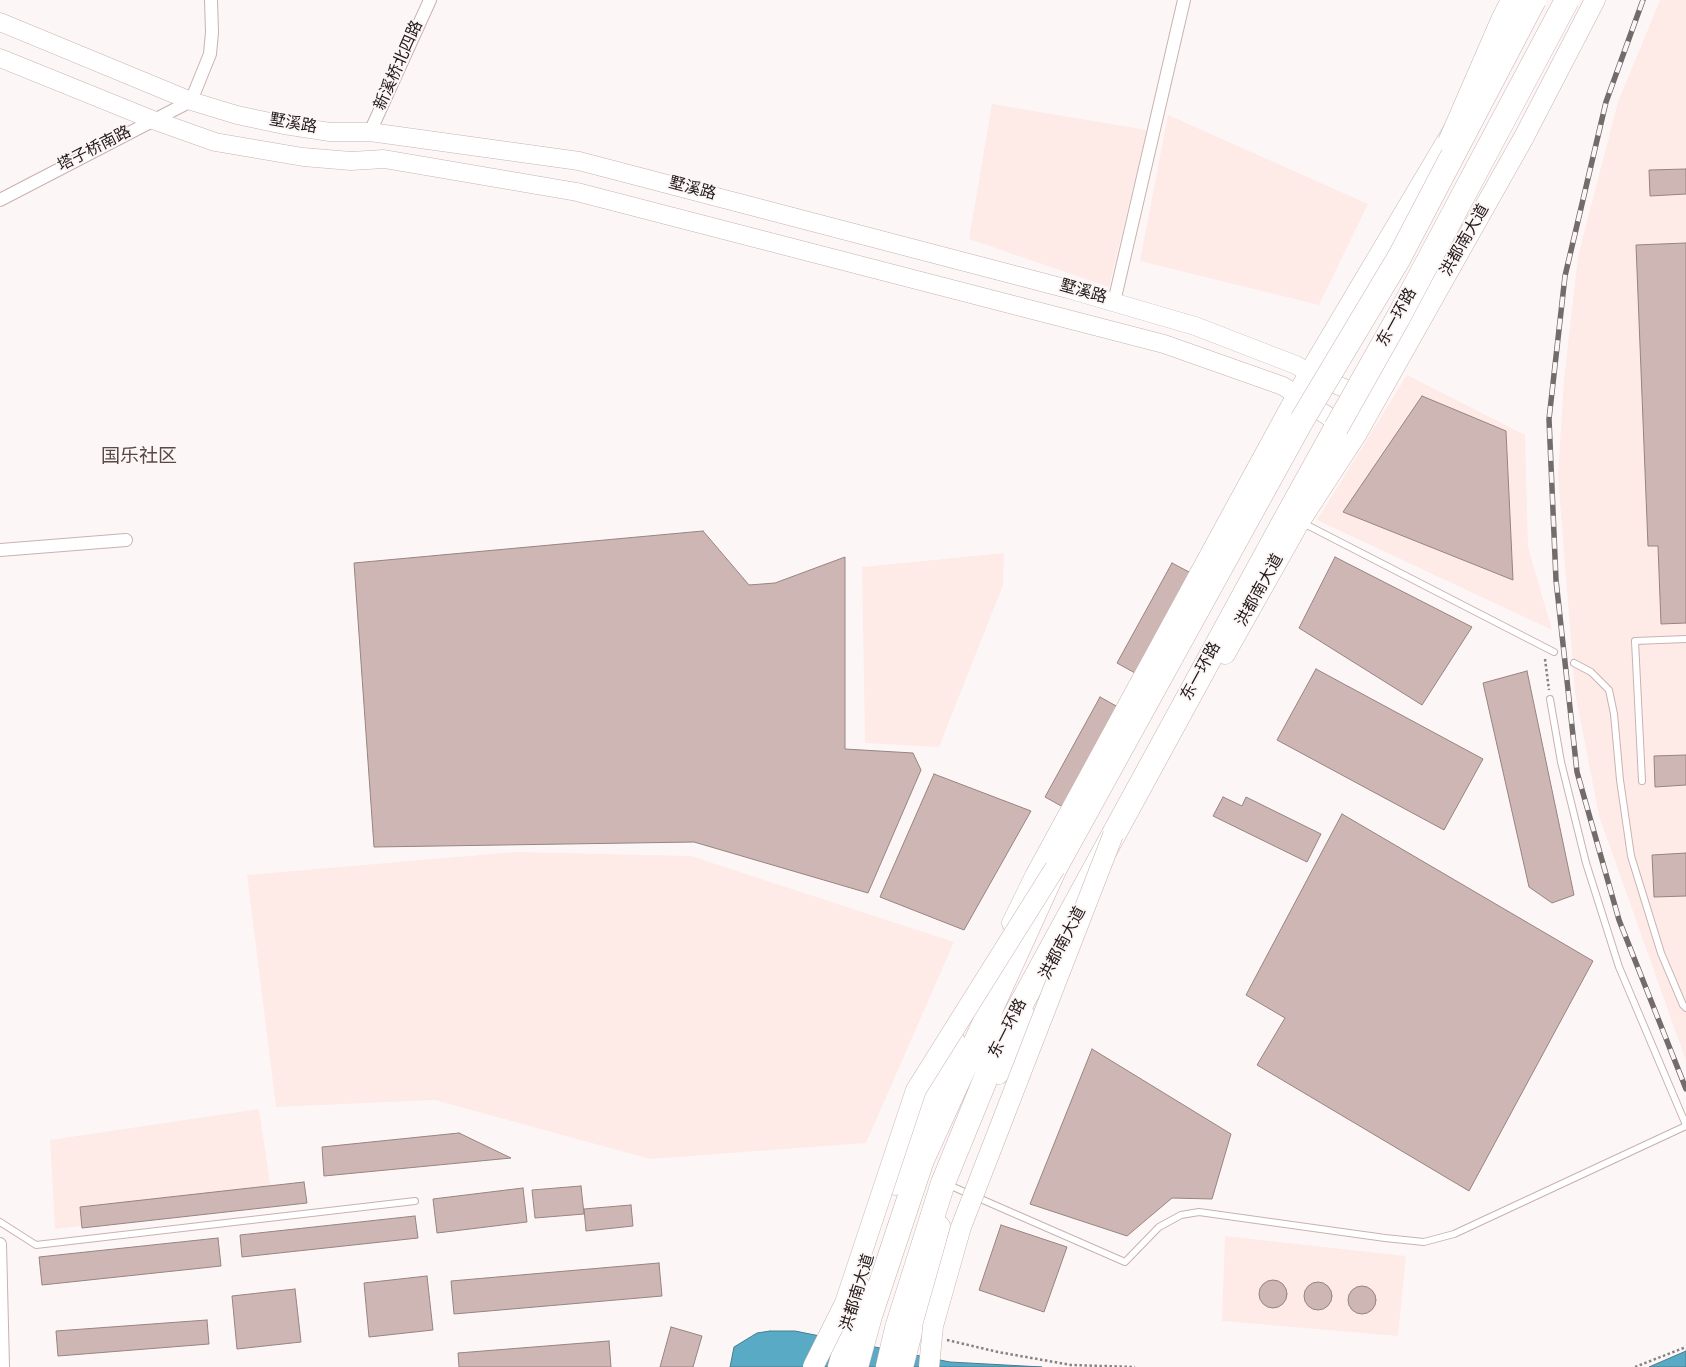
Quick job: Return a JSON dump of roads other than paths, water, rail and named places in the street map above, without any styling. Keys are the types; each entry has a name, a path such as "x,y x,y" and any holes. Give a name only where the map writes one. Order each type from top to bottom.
{"highway":[{"name":"东一环路","path":"856,1367 870,1316 922,1160 1055,868 1302,420 1398,258 1534,0"},
{"name":"东一环路","path":"888,1367 897,1328 943,1183 1001,1041 1284,522 1398,318 1567,0"}],"main road":[{"path":"1398,258 1511,0"},
{"name":"洪都南大道","path":"838,1367 849,1304 903,1160 939,1073 1035,876 1309,373 1488,70 1524,0"},
{"name":"洪都南大道","path":"903,1367 951,1186 970,1145 993,1085 1056,956 1300,521 1356,435 1524,138 1595,0"},
{"path":"929,1367 961,1227 1113,835"},
{"path":"829,1367 916,1090 1055,868"},
{"path":"813,1367 849,1304"},
{"path":"921,1367 937,1332"}],"street":[{"path":"191,101 210,54 212,0"},
{"name":"新溪桥北四路","path":"370,132 430,0"},
{"path":"1114,302 1184,0"},
{"name":"墅溪路","path":"0,22 191,101 237,115 330,132 370,132 579,161 1068,289 1195,326 1296,365 1309,373 1375,402"},
{"name":"墅溪路","path":"0,58 153,120 215,142 303,157 350,162 384,159 577,192 1164,344 1283,386 1356,435"},
{"name":"塔子桥南路","path":"0,200 191,101"},
{"path":"0,550 126,540"},
{"path":"0,1244 4,1367"}],"lane":[{"path":"1300,521 1554,652"},
{"path":"1642,781 1635,641 1686,640"},
{"path":"1574,663 1591,672 1609,690 1614,714 1620,780 1631,856 1661,953 1686,1008"},
{"path":"951,1186 1125,1262 1159,1227 1181,1215 1199,1212 1424,1242 1454,1234 1686,1125 1619,967 1586,863 1561,762 1550,699"},
{"path":"0,1222 36,1245 415,1201"}],"water":[{"path":"795,1331 950,1362 1042,1367 730,1367 734,1347 757,1333"},
{"path":"1686,1351 1686,1367 1649,1367"}],"railway":[{"path":"1643,0 1606,102 1565,276 1549,419 1556,580 1577,772 1619,920 1686,1089"}],"district":[{"name":"国乐社区","path":"139,458"}]}
